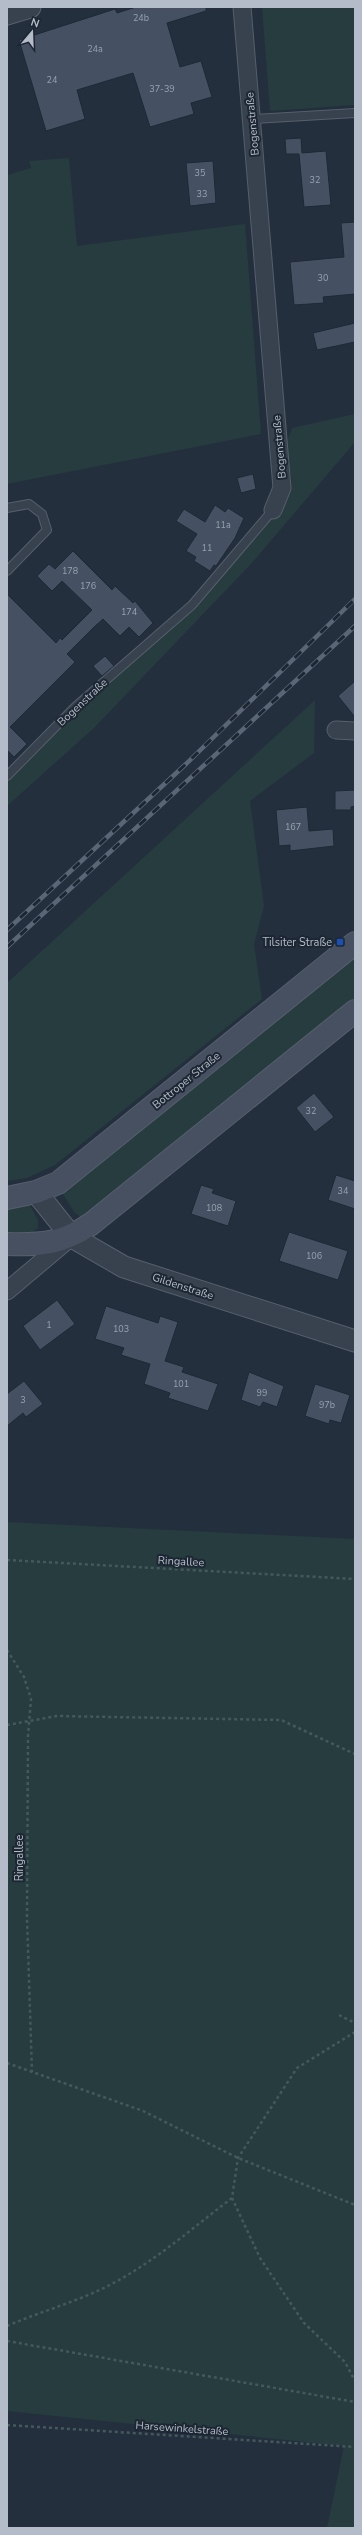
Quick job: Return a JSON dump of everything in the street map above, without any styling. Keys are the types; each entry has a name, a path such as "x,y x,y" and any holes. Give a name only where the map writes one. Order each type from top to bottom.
{"main road":[{"name":"Bottroper Straße","path":"7,1198 36,1192 58,1183 355,943"},
{"path":"7,1244 39,1245 72,1237 91,1224 355,1011"}],"street":[{"path":"7,14 30,7"},
{"name":"Bogenstraße","path":"242,7 282,488 273,510"},
{"path":"336,730 355,730"},
{"name":"Gildenstraße","path":"36,1192 72,1237 124,1267 355,1341"},
{"path":"7,1290 72,1237"}],"lane":[{"path":"252,119 355,113"},
{"path":"7,508 29,504 42,514 48,530 7,571"},
{"name":"Bogenstraße","path":"7,776 75,707 192,604 273,510"}],"path":[{"name":"Ringallee","path":"7,1560 355,1579"},
{"name":"Ringallee","path":"7,1650 24,1677 31,1699 27,1918 32,2072"},
{"path":"7,1725 30,1719 57,1716 281,1720 355,1754"},
{"path":"339,2015 355,2023"},
{"path":"355,2032 297,2068 238,2158 232,2198 260,2258 304,2323 345,2362 355,2381"},
{"path":"7,2063 143,2112 238,2158 355,2205"},
{"path":"7,2326 82,2299 119,2280 156,2257 232,2198"},
{"path":"7,2341 355,2402"},
{"name":"Harsewinkelstraße","path":"7,2425 355,2447"}],"green space":[{"path":"262,7 355,7 355,105 270,111"},
{"path":"69,158 77,246 245,224 261,434 7,484 7,175 31,168 29,161"},
{"path":"355,414 355,442 251,564 94,728 7,806 7,781 43,741 181,619 289,492 291,486 291,474 286,458 285,446 292,428"},
{"path":"315,700 314,753 250,801 264,906 254,944 262,999 55,1165 27,1178 7,1181 7,983"},
{"path":"355,953 355,999 85,1216 81,1217 75,1213 62,1193"},
{"path":"29,1204 38,1220 38,1228 33,1232 7,1234 7,1206"},
{"path":"7,1522 355,1539 355,2528 327,2528 344,2446 7,2411"}],"building":[{"path":"136,7 206,7 206,11 167,23 180,67 201,61 212,97 191,103 194,114 150,127 133,73 77,90 85,119 46,131 19,40 115,9 117,13"},
{"path":"301,138 302,153 326,151 331,205 304,207 299,154 286,154 285,139"},
{"path":"213,161 216,203 190,206 186,163"},
{"path":"355,222 355,294 323,297 324,303 294,305 290,262 344,257 341,223"},
{"path":"355,323 355,342 317,350 313,333"},
{"path":"253,474 256,489 241,493 237,478"},
{"path":"215,505 225,512 228,508 244,518 235,538 216,566 214,565 210,571 194,561 196,557 186,551 197,534 176,521 184,509 205,522"},
{"path":"73,551 112,590 115,586 133,603 135,601 153,623 139,637 129,627 120,636 103,619 92,629 67,654 75,662 10,727 27,744 14,757 7,750 7,594 56,643 60,638 62,640 92,610 62,581 52,591 37,576 49,564 55,569"},
{"path":"105,656 114,666 102,676 93,666"},
{"path":"355,681 355,717 338,696"},
{"path":"355,790 355,806 351,807 351,810 335,810 335,791"},
{"path":"307,807 309,831 333,829 334,846 290,851 290,845 279,846 276,810"},
{"path":"314,1093 334,1117 315,1132 296,1108"},
{"path":"336,1175 355,1181 355,1209 328,1200"},
{"path":"201,1185 214,1189 212,1193 236,1201 228,1226 191,1214"},
{"path":"289,1232 348,1251 338,1280 279,1261"},
{"path":"57,1300 75,1324 40,1350 23,1326"},
{"path":"106,1306 158,1323 160,1316 178,1322 165,1361 184,1367 182,1372 218,1384 208,1411 168,1398 170,1393 144,1384 150,1364 121,1355 124,1348 95,1339"},
{"path":"249,1372 284,1386 277,1407 263,1402 260,1407 241,1400"},
{"path":"24,1381 43,1404 26,1417 23,1413 7,1426 7,1394"},
{"path":"315,1384 350,1395 341,1423 330,1420 329,1424 305,1416"}],"railway":[{"path":"7,930 186,764 355,599"},
{"path":"7,947 355,626"}],"place":[{"name":"Tilsiter Straße","path":"340,942"}]}
